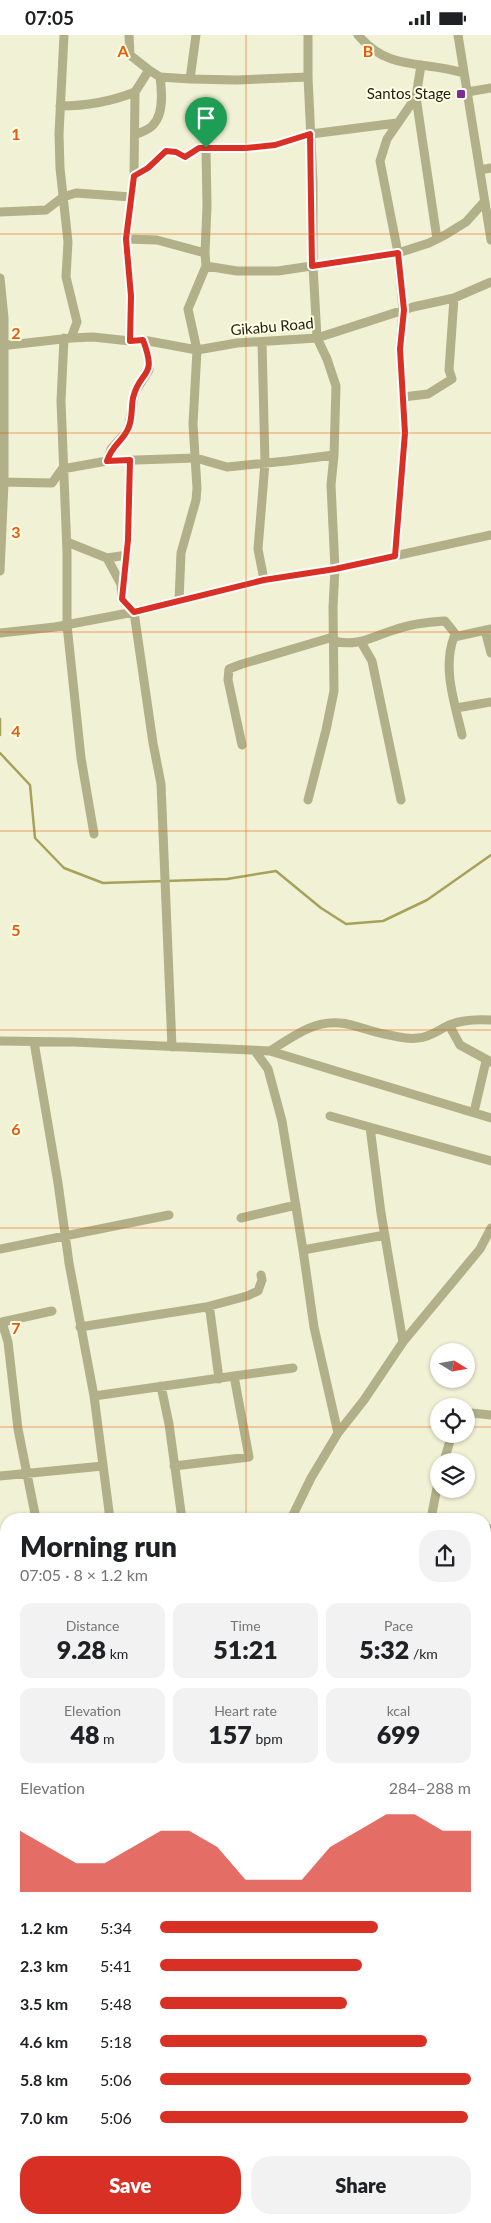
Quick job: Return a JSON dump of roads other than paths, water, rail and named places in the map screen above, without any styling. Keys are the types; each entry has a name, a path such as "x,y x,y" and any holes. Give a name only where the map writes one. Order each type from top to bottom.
{"street":[{"path":"64,35 60,106 60,168 68,242 66,277 76,308 77,322 68,338 61,401 62,469 67,542 67,625 81,758 94,834"},
{"path":"129,35 130,55 160,77 237,80 308,77"},
{"path":"190,79 196,35"},
{"path":"308,35 312,266 317,338 327,359 336,386 331,485 335,569 334,691 308,800"},
{"path":"358,35 374,52 408,64 450,68 464,73"},
{"path":"458,35 491,240"},
{"path":"420,65 416,97 437,239"},
{"path":"130,341 131,296 126,239 134,176 135,92 149,70"},
{"path":"135,135 152,126 160,115 162,88 160,77"},
{"path":"467,91 491,88"},
{"path":"60,106 87,105 120,98 135,92"},
{"path":"395,556 405,433 400,349 404,310 398,253 380,161 387,139 416,97"},
{"path":"134,176 148,168 166,151 176,152 185,157 199,148 246,148 275,145 310,134 397,123"},
{"path":"179,601 181,553 196,500 196,458 193,424 197,350 188,309 206,266 206,148"},
{"path":"480,170 491,168"},
{"path":"0,212 46,210 63,197 89,193 131,197"},
{"path":"206,266 238,271 278,271 398,253 437,239 466,222 484,202"},
{"path":"126,239 157,240 205,253"},
{"path":"0,278 4,318 2,346 0,571"},
{"name":"Gikabu Road","path":"197,350 237,343 317,338 404,310 454,298 491,282"},
{"path":"403,397 428,394 452,379 449,370 454,298"},
{"path":"2,346 68,338 143,340 197,350"},
{"path":"107,461 111,449 128,430 135,392 149,370 148,355 143,340"},
{"path":"262,342 265,463 258,549 264,580"},
{"path":"2,483 52,483 62,469 107,461 196,458 227,467 334,455"},
{"path":"122,599 127,555 130,460"},
{"path":"1,632 67,625 134,612 264,580 335,569 491,535"},
{"path":"67,542 107,558 127,555"},
{"path":"107,558 121,584 122,599 134,612 152,743 161,784 164,815 164,880 172,1047"},
{"path":"242,745 228,680 229,669 333,639 345,644 361,642 395,629 445,621 457,636"},
{"path":"462,735 449,673 454,637 488,629 491,653"},
{"path":"361,642 372,661 400,800"},
{"path":"456,708 491,702"},
{"path":"270,1051 305,1029 322,1024 340,1023 367,1031 407,1039 429,1037 449,1025 465,1021 491,1020"},
{"path":"449,1025 460,1045 488,1061 474,1112"},
{"path":"0,1041 73,1042 270,1051 491,1118"},
{"path":"34,1042 80,1327 94,1396 109,1513"},
{"path":"256,1051 268,1069 275,1091 296,1205 314,1327 338,1433"},
{"path":"330,1116 491,1161"},
{"path":"370,1127 385,1235 403,1342"},
{"path":"241,1218 296,1205"},
{"path":"0,1249 169,1215"},
{"path":"295,1513 311,1478 338,1433 364,1400 403,1342 480,1249 491,1228"},
{"path":"303,1250 385,1235"},
{"path":"80,1327 206,1307 248,1296 258,1291 262,1280 261,1275"},
{"path":"206,1307 210,1311 219,1379"},
{"path":"35,1513 18,1429 8,1342 1,1322 52,1311"},
{"path":"94,1396 293,1368"},
{"path":"174,1466 249,1457 234,1376"},
{"path":"161,1386 169,1424 181,1513"},
{"path":"475,1413 491,1415"},
{"path":"0,1476 103,1465"},
{"path":"432,1513 435,1498"}],"waterway":[{"path":"0,719 0,735"},
{"path":"0,753 30,785 35,838 64,868 103,883 227,879 276,871 321,908 346,924 383,921 427,900 491,855"}],"place":[{"name":"Santos Stage","path":"461,94"}]}
